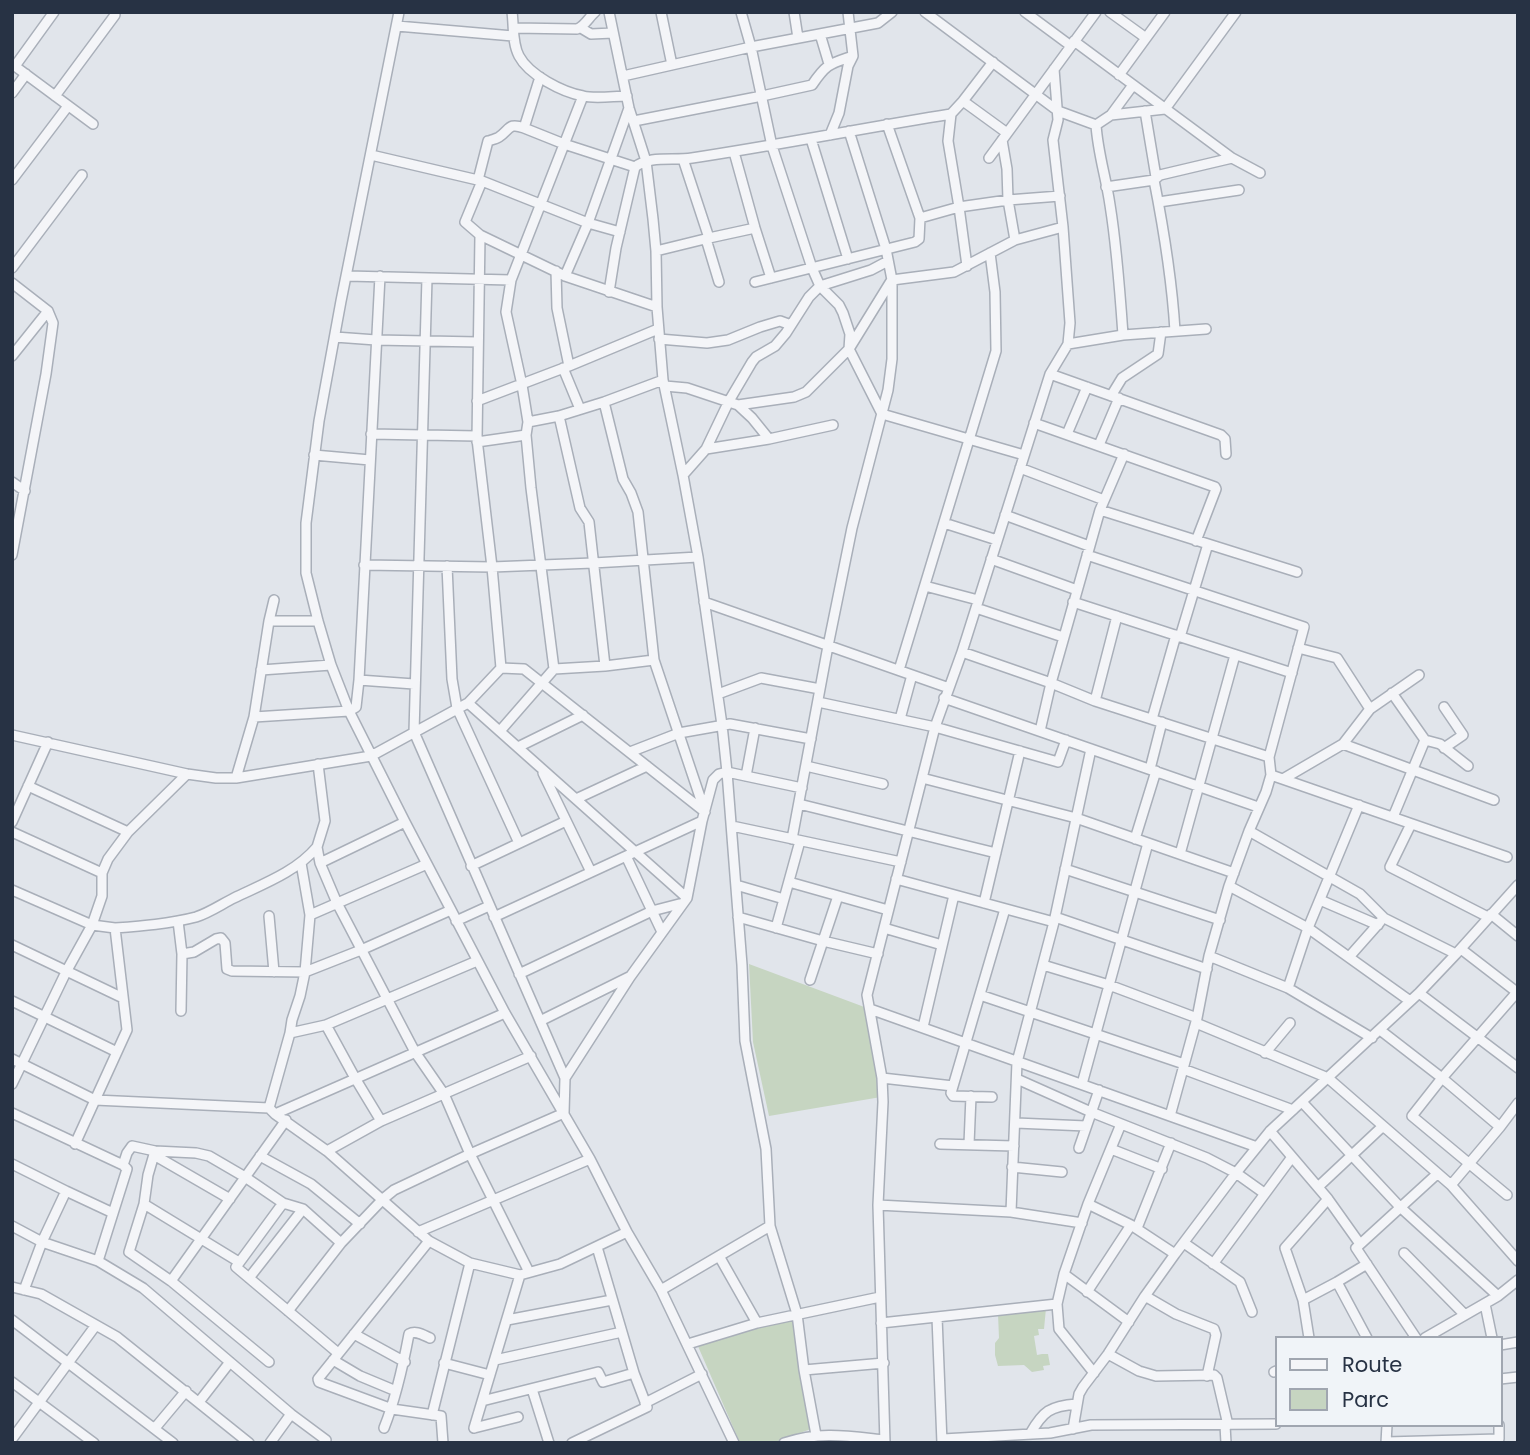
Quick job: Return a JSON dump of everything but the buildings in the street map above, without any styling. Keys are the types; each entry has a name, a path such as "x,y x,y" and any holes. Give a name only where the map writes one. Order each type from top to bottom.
{"street":[{"path":"54,12 13,65 93,124"},
{"path":"400,12 314,455 306,523 306,573 331,665 371,756 505,1013 590,1158 627,1232 661,1290 734,1443"},
{"path":"512,12 520,58 540,78 557,88 583,96 627,96"},
{"path":"581,28 595,12"},
{"path":"608,12 629,108 646,160 656,251 658,329 664,383 698,557 722,725 732,826 745,1041 766,1149 770,1226 797,1314 816,1435"},
{"path":"661,12 672,65"},
{"path":"741,12 772,146 812,268 820,286 839,305 843,313 850,334 849,349 881,414 1024,455"},
{"path":"794,12 798,38"},
{"path":"830,135 839,113 848,66 853,56 848,12"},
{"path":"623,75 878,23 892,12"},
{"path":"925,12 1058,111 1096,125"},
{"path":"1025,12 1119,75 1232,158 1261,173"},
{"path":"989,158 1096,12"},
{"path":"1110,12 1146,38"},
{"path":"1119,75 1166,12"},
{"path":"1111,115 1165,109 1236,12"},
{"path":"55,96 115,15"},
{"path":"397,26 514,32 581,28 591,34 613,33"},
{"path":"820,34 829,64"},
{"path":"634,121 812,85 829,64 853,56"},
{"path":"967,266 948,142 951,114 993,62"},
{"path":"784,1443 816,1435 885,1441 878,1205 883,1102 882,1079 867,995 934,727 962,652 1050,374 1068,344 1070,323 1053,140 1058,120 1054,69"},
{"path":"12,93 26,74"},
{"path":"524,128 540,78"},
{"path":"1096,125 1111,115 1133,85"},
{"path":"554,669 531,488 526,435 528,422 506,312 511,280 583,96"},
{"path":"963,101 1005,136 1008,200 1014,240"},
{"path":"12,180 68,106"},
{"path":"580,409 566,367 557,308 561,273 588,223 629,108"},
{"path":"1145,111 1166,238 1175,331"},
{"path":"609,292 635,167 646,160 683,159 734,152 951,114"},
{"path":"755,282 919,239 920,218 887,124"},
{"path":"635,167 564,145 516,125 488,141 480,181 464,222 480,235 561,273 657,307"},
{"path":"1096,125 1098,150 1117,248 1123,335"},
{"path":"776,928 789,882 799,804 852,528 888,390 892,359 892,280 886,249 849,131"},
{"path":"811,139 848,259"},
{"path":"734,152 771,278"},
{"path":"371,155 480,181 588,223 620,232"},
{"path":"1106,187 1155,179 1232,158"},
{"path":"683,159 719,282"},
{"path":"12,268 82,175"},
{"path":"1159,202 1238,190"},
{"path":"920,218 959,207 1060,196"},
{"path":"656,251 755,228"},
{"path":"892,280 954,272 1014,240 1063,228"},
{"path":"480,235 477,439 501,668"},
{"path":"899,670 996,351 995,292 990,253"},
{"path":"683,475 706,449 729,401 756,357 775,346 809,297 820,286 871,270 888,261"},
{"path":"347,276 511,280"},
{"path":"254,717 349,711 356,707 380,276"},
{"path":"427,278 414,732 565,1078 564,1113"},
{"path":"738,405 794,397 806,392 849,349 892,280"},
{"path":"12,283 48,311 53,323 12,555"},
{"path":"14,351 48,311"},
{"path":"659,339 707,343 728,340 780,321 791,325"},
{"path":"477,401 658,329"},
{"path":"1068,344 1123,335 1206,329"},
{"path":"1099,445 1122,378 1158,354 1161,332"},
{"path":"335,337 478,342"},
{"path":"1050,374 1221,435 1225,439 1226,454"},
{"path":"528,422 559,416 664,383 738,405 769,439"},
{"path":"1068,434 1087,387"},
{"path":"604,402 624,479 638,512 654,660 703,816"},
{"path":"559,416 580,508 589,522 605,666"},
{"path":"1034,422 1215,487 1196,541"},
{"path":"706,449 833,425"},
{"path":"371,434 477,439 526,435"},
{"path":"1040,731 1063,637 1100,510 1124,454"},
{"path":"314,455 370,460"},
{"path":"1020,468 1104,500"},
{"path":"12,482 24,491"},
{"path":"1100,510 1297,572"},
{"path":"1005,515 1088,551 1194,591 1304,627 1269,757 1271,775 1234,873 1209,956 1197,1021 1170,1116"},
{"path":"944,523 997,540"},
{"path":"1152,719 1208,544"},
{"path":"364,565 492,567 698,557"},
{"path":"991,559 1077,590"},
{"path":"447,566 452,680 457,708 520,843"},
{"path":"925,586 1063,637"},
{"path":"236,778 254,717 274,600"},
{"path":"704,602 949,688"},
{"path":"1073,602 1292,673"},
{"path":"1095,701 1117,616"},
{"path":"269,621 318,621"},
{"path":"1298,649 1337,658 1370,709"},
{"path":"962,652 1051,682 1095,701 1269,757"},
{"path":"1180,854 1235,655"},
{"path":"500,731 554,669 654,660"},
{"path":"261,670 331,665"},
{"path":"12,735 187,774 236,778 371,756 468,703 501,668 524,668 647,766 703,816"},
{"path":"900,719 912,675"},
{"path":"1283,779 1343,744 1370,709 1419,675"},
{"path":"718,694 761,678 820,690"},
{"path":"359,680 414,684"},
{"path":"1392,693 1425,740 1440,744 1468,766"},
{"path":"944,698 1258,807"},
{"path":"818,702 934,727 1058,762 1066,740"},
{"path":"468,703 685,900"},
{"path":"1444,707 1464,735 1444,748"},
{"path":"518,747 583,715"},
{"path":"1135,839 1162,722"},
{"path":"629,752 678,733 730,724 811,738"},
{"path":"746,776 755,728"},
{"path":"1393,817 1425,740"},
{"path":"12,822 48,742"},
{"path":"1343,744 1494,800"},
{"path":"1011,1212 1017,1062 1054,920 1091,749"},
{"path":"984,903 1020,751"},
{"path":"318,764 325,821 317,847 320,863 337,903 415,1052 444,1094 524,1273 474,1427 518,1417"},
{"path":"576,799 647,766"},
{"path":"806,766 884,783"},
{"path":"541,768 591,872"},
{"path":"565,1078 629,977 685,900 713,780 719,774 727,772 802,788"},
{"path":"12,1084 66,972 92,925 102,896 102,873 107,859 128,832 187,774"},
{"path":"1271,775 1507,857"},
{"path":"922,778 1076,818 1234,873"},
{"path":"28,786 128,832"},
{"path":"799,804 996,853"},
{"path":"1288,988 1308,928 1359,805"},
{"path":"494,917 635,852 703,816"},
{"path":"471,866 566,821"},
{"path":"320,863 405,822"},
{"path":"1411,824 1390,867 1490,915 1518,936"},
{"path":"732,826 901,862"},
{"path":"1249,831 1360,894 1381,921"},
{"path":"12,832 102,873"},
{"path":"1082,1084 1148,843"},
{"path":"12,890 92,925 115,928 151,926 199,916 301,863 317,847"},
{"path":"626,856 662,932"},
{"path":"272,1111 305,972 310,915 301,863"},
{"path":"310,915 427,864"},
{"path":"1065,869 1220,920"},
{"path":"896,879 1054,920 1207,969"},
{"path":"789,882 888,910"},
{"path":"736,885 784,898"},
{"path":"1073,1429 1083,1387 1175,1254 1270,1131 1419,993 1518,885"},
{"path":"1230,886 1308,928 1410,1001"},
{"path":"923,1027 954,895"},
{"path":"810,980 838,896"},
{"path":"519,974 652,911 685,900"},
{"path":"1320,900 1458,951 1517,992 1412,1116 1507,1195"},
{"path":"456,921 489,906"},
{"path":"992,1097 953,1096 951,1093 1005,908"},
{"path":"183,954 194,952 221,938 225,943 227,969 305,972 451,910"},
{"path":"269,916 274,972"},
{"path":"738,916 878,954"},
{"path":"178,921 183,954 181,1012"},
{"path":"1349,957 1381,921"},
{"path":"75,1144 127,1030 115,928"},
{"path":"884,928 942,945"},
{"path":"12,945 123,999"},
{"path":"1209,956 1288,988 1372,1038"},
{"path":"290,1033 326,1025 477,961"},
{"path":"1043,965 1109,985 1328,1078 1451,1185 1518,1261"},
{"path":"540,1021 629,977"},
{"path":"1419,993 1518,1068"},
{"path":"980,995 1184,1066 1293,1110"},
{"path":"12,1002 117,1052"},
{"path":"870,1009 1258,1147"},
{"path":"12,1059 95,1100 272,1111 505,1013"},
{"path":"1265,1053 1290,1023"},
{"path":"326,1025 381,1121"},
{"path":"1380,1030 1500,1127"},
{"path":"327,1151 381,1121 531,1056"},
{"path":"882,1079 953,1086"},
{"path":"1017,1079 1207,1158 1236,1173 1264,1193"},
{"path":"1079,1148 1099,1090"},
{"path":"969,1144 971,1096"},
{"path":"1302,1102 1400,1207 1498,1296"},
{"path":"1451,1185 1518,1103"},
{"path":"272,1111 327,1151 429,1241 470,1263 524,1273 560,1264 627,1232"},
{"path":"12,1113 123,1165 128,1171 99,1261"},
{"path":"288,1311 341,1243 394,1190 564,1113"},
{"path":"171,1281 286,1120"},
{"path":"1016,1123 1086,1126"},
{"path":"1094,1373 1059,1329 1057,1304 1064,1274 1088,1204 1121,1124"},
{"path":"1318,1187 1383,1126"},
{"path":"1270,1131 1328,1199 1360,1244"},
{"path":"1087,1292 1134,1227 1162,1169 1171,1143"},
{"path":"940,1144 1014,1146"},
{"path":"123,1165 132,1146 154,1153 230,1199"},
{"path":"1111,1149 1162,1169"},
{"path":"154,1153 196,1153 209,1156 283,1203 303,1209 341,1243"},
{"path":"154,1153 144,1204 129,1252 171,1281 270,1362"},
{"path":"260,1156 311,1184 360,1224"},
{"path":"1213,1264 1292,1157"},
{"path":"418,1232 590,1158"},
{"path":"12,1164 113,1213"},
{"path":"1012,1167 1062,1172"},
{"path":"1415,1336 1356,1248 1437,1174"},
{"path":"66,1191 16,1289 41,1294 117,1337 249,1443"},
{"path":"1309,1336 1303,1300 1285,1248 1328,1199"},
{"path":"283,1203 236,1267 288,1311 335,1357 360,1376 396,1391"},
{"path":"144,1204 239,1262"},
{"path":"1088,1204 1134,1227 1175,1254"},
{"path":"878,1205 1011,1212 1082,1223"},
{"path":"249,1278 303,1209"},
{"path":"12,1226 42,1242 99,1261 143,1287 326,1442"},
{"path":"661,1290 770,1226"},
{"path":"429,1241 319,1377 318,1382 392,1409 441,1416 443,1443"},
{"path":"1184,1243 1240,1282 1252,1311"},
{"path":"572,1443 647,1407 634,1373 597,1247"},
{"path":"1404,1253 1465,1315"},
{"path":"719,1256 757,1323"},
{"path":"432,1415 470,1263"},
{"path":"1303,1300 1367,1264"},
{"path":"1064,1274 1129,1322"},
{"path":"1428,1336 1498,1296 1518,1280"},
{"path":"1337,1282 1366,1336"},
{"path":"1146,1296 1176,1314 1214,1329 1216,1335 1207,1376"},
{"path":"688,1344 757,1323 880,1297"},
{"path":"507,1320 612,1300"},
{"path":"881,1323 1057,1304"},
{"path":"1485,1304 1492,1336"},
{"path":"937,1317 942,1441 1030,1434 1051,1438 1091,1425 1274,1424"},
{"path":"12,1320 173,1443"},
{"path":"12,1439 96,1325"},
{"path":"495,1360 622,1332"},
{"path":"384,1428 405,1362 409,1334 419,1333 430,1338"},
{"path":"354,1334 405,1362"},
{"path":"1108,1354 1139,1371 1156,1376 1214,1375 1217,1378 1226,1425 1226,1443"},
{"path":"199,1402 230,1362"},
{"path":"444,1363 490,1375"},
{"path":"804,1370 884,1363"},
{"path":"482,1401 598,1372 603,1382 634,1373"},
{"path":"645,1403 702,1374"},
{"path":"12,1382 94,1443"},
{"path":"532,1388 549,1443"},
{"path":"155,1428 186,1391"},
{"path":"1030,1434 1049,1410 1056,1406 1077,1404"},
{"path":"270,1443 291,1414"},
{"path":"1386,1443 1499,1439 1499,1427"}],"green space":[{"path":"749,964 867,1008 881,1097 769,1116 753,1042"},
{"path":"1046,1308 1044,1329 1038,1329 1039,1335 1034,1336 1037,1355 1048,1354 1050,1365 1043,1366 1044,1370 1032,1372 1024,1365 998,1366 995,1343 999,1338 998,1314"},
{"path":"793,1317 811,1429 772,1443 740,1443 697,1344"}]}
